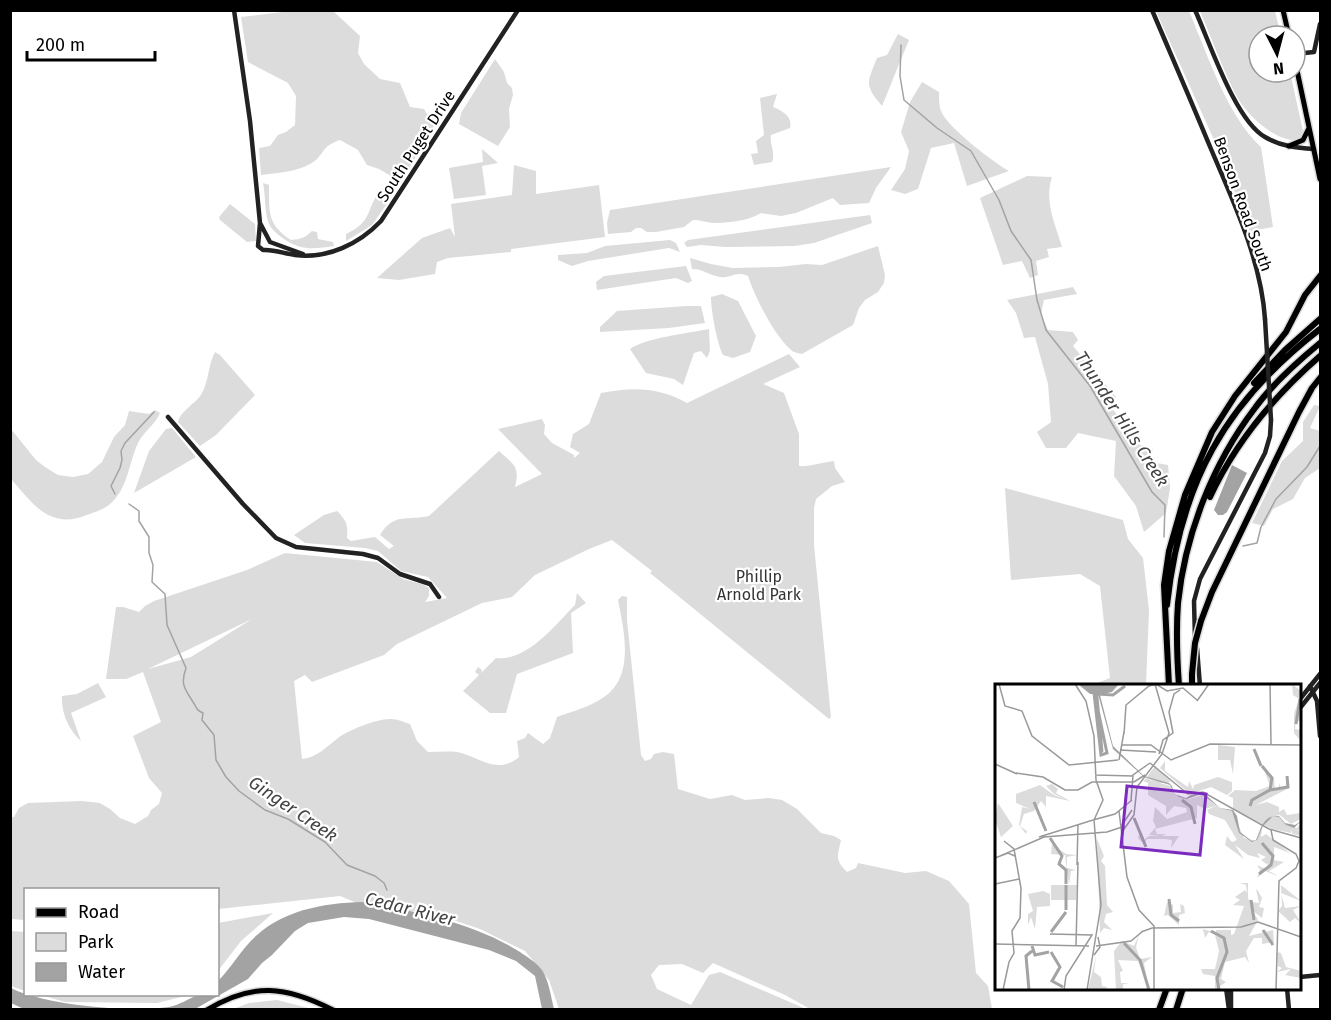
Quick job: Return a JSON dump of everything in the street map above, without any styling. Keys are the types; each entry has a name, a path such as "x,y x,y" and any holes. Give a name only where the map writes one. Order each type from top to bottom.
{"highway":[{"path":"1167,640 1164,585 1169,551 1176,522 1192,476 1212,432 1224,413 1286,332 1305,295 1320,276"},
{"path":"1302,302 1320,284"},
{"path":"1168,684 1167,606 1173,563 1201,470 1213,445 1254,384 1272,362 1320,319"},
{"path":"1245,399 1276,367 1320,330"},
{"path":"1179,684 1178,602 1186,556 1196,521 1223,460 1246,420 1296,363 1320,343"},
{"path":"1196,521 1227,463 1245,436 1279,395 1320,356"},
{"path":"1192,684 1194,651 1201,621 1212,591 1299,412 1319,380"},
{"path":"1159,1010 1166,990"},
{"path":"1176,1010 1182,990"}],"main road":[{"path":"1300,84 1320,179"},
{"path":"1289,146 1303,140 1310,127"},
{"path":"207,1010 222,1001 246,992 272,989 301,995 333,1010"}],"street":[{"path":"234,10 250,121 260,223 259,248 267,249 269,240 260,223"},
{"name":"South Puget Drive","path":"267,249 291,255 330,252 350,245 370,232 381,221 518,10"},
{"name":"Benson Road South","path":"1152,10 1243,229 1259,279 1264,319 1271,420 1270,436 1265,453 1205,566 1196,591 1194,622 1200,684"},
{"path":"1196,10 1242,113 1254,129 1264,136 1289,146 1314,149"},
{"path":"1307,53 1314,52 1320,24"},
{"path":"259,240 264,237 269,240"},
{"name":"South Puget Drive","path":"269,240 304,255"},
{"path":"168,417 243,504 276,538 296,548 363,554 378,558 399,573 430,584 439,597"},
{"path":"1301,705 1320,674"},
{"path":"1301,697 1320,683"},
{"path":"1312,689 1317,701 1320,736"},
{"path":"1301,977 1320,975"},
{"path":"1226,990 1230,1010"},
{"path":"1230,1010 1231,990"},
{"path":"1287,990 1289,1010"}],"green space":[{"path":"291,11 333,11 360,36 358,53 364,64 380,79 400,83 410,107 424,109 434,126 401,182 367,165 358,150 340,140 325,149 315,161 305,167 261,175 259,148 270,146 278,135 295,125 296,96 288,83 248,62 241,17"},
{"path":"1156,11 1189,11 1228,101 1238,119 1261,147 1273,227 1250,231 1219,151"},
{"path":"1200,11 1275,11 1278,24 1247,24 1247,84 1293,84 1303,131 1300,139 1283,138 1255,120 1241,104"},
{"path":"898,34 909,40 882,106 872,93 869,79 877,58 887,55"},
{"path":"495,59 512,88 513,95 509,109 510,127 498,146 459,124 461,113"},
{"path":"922,82 939,92 941,111 952,126 982,152 1009,171 967,186 954,143 931,148 918,189 905,194 891,190 905,169 909,151 901,132 910,102"},
{"path":"777,94 773,107 788,117 790,128 771,135 772,162 754,165 751,154 758,153 756,141 764,135 760,98"},
{"path":"482,149 498,163 482,166 486,195 454,199 449,168 483,162"},
{"path":"514,165 536,171 536,194 599,185 605,237 511,249 511,252 448,258 437,262 435,274 399,280 377,278 422,238 450,228 455,237 451,204 512,195"},
{"path":"891,167 876,188 869,203 840,205 833,198 796,213 781,216 761,213 744,220 718,223 693,220 684,227 656,232 636,228 631,232 608,234 607,223 610,210"},
{"path":"1027,176 1052,177 1050,204 1062,247 1047,249 1049,257 1036,261 1038,275 1030,278 1022,261 1003,265 980,198"},
{"path":"263,183 269,185 269,203 273,223 283,234 291,240 303,238 312,231 317,232 318,239 333,242 334,246 302,247 290,243 271,228 266,211"},
{"path":"381,190 388,191 389,201 372,225 346,241 346,234 365,219"},
{"path":"230,204 255,224 256,241 247,242 220,220 219,217"},
{"path":"870,215 872,223 814,243 794,246 701,245 687,247 684,243 688,240"},
{"path":"670,240 676,243 680,252 669,248 588,261 572,266 558,260 558,255 587,253 605,246"},
{"path":"878,246 885,275 884,283 878,292 865,300 859,308 853,325 802,354 792,350 777,334 748,276 736,274 720,277 692,269 690,258 733,268 822,265"},
{"path":"686,266 692,281 688,283 676,278 597,290 596,282 604,276"},
{"path":"1073,287 1077,294 1044,300 1041,314 1048,330 1073,332 1078,340 1073,346 1116,397 1109,405 1134,434 1137,444 1153,449 1151,462 1168,465 1170,488 1166,513 1144,532 1136,506 1114,476 1116,441 1078,433 1066,448 1046,448 1037,432 1051,422 1048,384 1035,337 1024,338 1016,313 1007,300"},
{"path":"722,294 738,301 756,336 750,352 733,358 723,355 713,318 711,297"},
{"path":"701,306 705,323 669,328 600,332 600,327 617,311"},
{"path":"709,329 710,351 707,358 701,351 694,353 683,385 674,379 646,373 630,349 656,339"},
{"path":"215,352 255,395 216,435 200,446 178,422 182,414 202,393"},
{"name":"Phillip Arnold Park","path":"789,354 800,367 763,384 784,393 799,434 799,466 834,461 835,468 845,482 832,486 816,499 814,508 814,545 831,717 829,719 612,540 535,575 512,597 482,603 397,644 384,655 312,682 305,675 294,681 302,759 317,754 356,728 379,720 391,719 410,724 417,741 428,752 457,752 495,765 511,762 519,757 517,741 525,738 528,733 543,744 550,738 557,717 593,704 614,688 624,665 625,652 618,600 622,596 627,597 627,620 641,755 645,761 651,759 654,754 663,752 674,754 678,789 710,799 732,795 745,800 769,798 782,800 797,809 821,833 841,840 839,860 847,872 856,868 858,863 905,873 926,871 949,881 969,904 976,973 988,986 992,1009 810,1009 785,995 713,963 703,973 682,964 659,965 651,975 657,989 691,1005 709,975 720,972 806,1009 559,1009 549,980 525,951 480,929 435,914 364,906 340,896 219,909 219,888 24,888 24,920 11,919 11,817 14,817 19,808 28,803 82,801 100,803 120,818 135,824 148,816 151,810 159,804 162,793 149,778 133,736 161,722 143,672 126,679 106,679 116,607 139,612 154,601 247,570 285,553 377,562 403,579 429,588 429,596 425,602 447,598 428,577 401,571 378,551 305,543 294,535 324,515 337,511 345,521 347,538 351,541 375,537 389,549 394,546 380,535 390,523 401,519 429,516 499,451 515,466 517,474 515,487 542,474 498,429 542,419 545,425 544,434 552,443 574,455 574,458 580,453 570,447 573,434 589,424 601,393 635,389 656,391 687,403","holes":["252,619 191,657 148,669"]},
{"path":"1314,405 1320,406 1310,428 1320,431 1320,468 1305,478 1293,499 1273,509 1264,526 1252,523 1282,461 1303,441 1303,422"},
{"path":"155,410 160,413 138,443 123,486 112,502 103,509 74,519 52,517 35,505 11,479 11,429 36,460 45,467 58,475 73,477 88,474 102,462 114,437 125,425 129,411 149,414"},
{"path":"172,428 196,457 134,493 149,451 166,429"},
{"path":"1005,488 1123,520 1128,539 1143,558 1149,610 1146,684 1095,684 1110,678 1100,586 1080,574 1011,580"},
{"path":"577,593 586,603 571,613 573,653 517,674 506,713 490,713 463,691 479,675 475,672 478,667 482,670 481,673 496,658 519,654 540,641 575,605"},
{"path":"98,683 106,697 71,713 81,741 67,721 62,696 77,694"},
{"path":"273,913 241,941 219,970 219,923"},
{"path":"11,931 24,932 24,991 11,986"},
{"path":"44,996 185,996 157,1003 65,1002"},
{"path":"277,1000 312,1009 233,1009 249,1003"}],"water":[{"path":"1232,465 1247,473 1227,512 1218,515 1214,510"},
{"name":"Cedar River","path":"370,902 428,915 502,942 520,952 542,970 554,1009 542,1009 535,976 516,961 489,950 369,919 344,917 308,923 295,931 248,979 219,995 219,980 257,935 282,918 310,908 340,903"},
{"name":"Cedar River","path":"11,988 24,993 24,996 88,1006 152,1009 177,1005 195,996 218,996 195,1009 26,1010 11,1003"}],"waterway":[{"name":"Thunder Hills Creek","path":"901,45 900,76 904,100 937,128 971,151 999,200 1011,231 1031,260 1037,300 1046,330 1090,386 1152,492 1165,505 1164,537"},
{"name":"Ginger Creek","path":"115,494 111,486 120,468 121,451 125,443 154,412"},
{"name":"Thunder Hills Creek","path":"1243,546 1257,543 1261,527 1276,499 1307,467 1320,446"},
{"name":"Ginger Creek","path":"129,504 139,511 139,521 149,537 149,553 153,565 152,582 165,594 167,625 186,668 184,686 197,709 203,713 202,720 214,735 216,760 226,777 239,791 265,810 288,819 325,842 347,865 375,876 384,883 387,890"}]}
